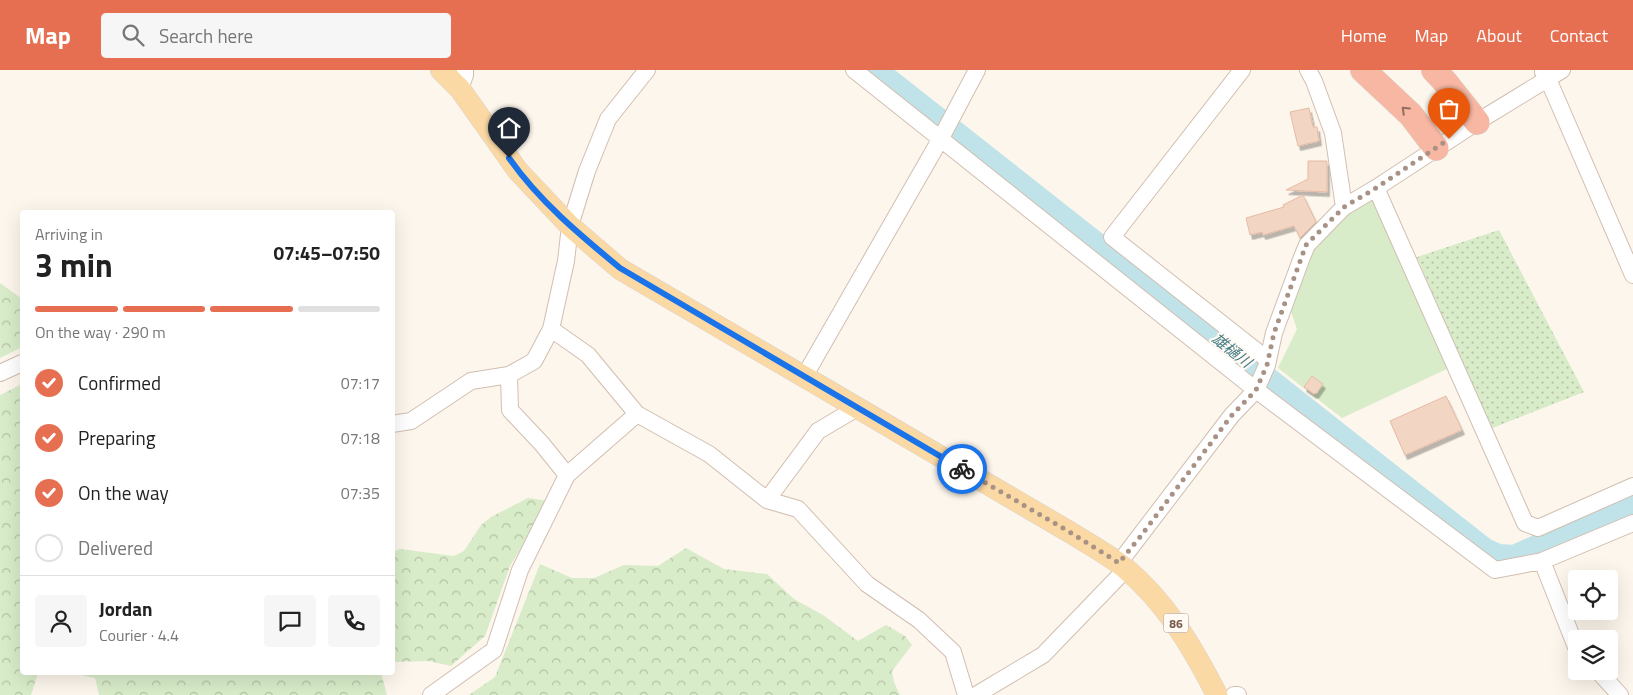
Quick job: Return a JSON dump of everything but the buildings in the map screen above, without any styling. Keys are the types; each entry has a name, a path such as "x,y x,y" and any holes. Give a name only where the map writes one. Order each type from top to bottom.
{"highway":[{"path":"1363,70 1411,114 1436,148"},
{"path":"1434,70 1477,122"}],"main road":[{"name":"86","path":"440,70 462,80 518,172 570,226 620,268 1073,534 1123,566 1156,600 1180,629 1217,695"}],"street":[{"path":"395,424 411,422 472,381 509,375 534,361 551,329 566,261 570,226 586,171 608,119 647,70"},
{"path":"854,70 946,131 1257,387 1495,570 1542,561 1633,523"},
{"path":"804,377 946,131 977,70"},
{"path":"1242,70 1112,237 1268,362"},
{"path":"1308,70 1314,81 1333,133 1344,207"},
{"path":"976,695 1043,655 1123,566 1140,537 1232,415 1257,387 1268,362 1274,333 1306,245 1344,207 1477,122 1545,75 1562,70"},
{"path":"1545,75 1633,275"},
{"path":"1376,188 1525,523 1538,528 1633,486"},
{"path":"551,329 588,355 637,414 709,454 766,500 798,509 867,584 919,620 953,652 966,695"},
{"path":"0,373 20,364"},
{"path":"509,375 510,410 542,444 566,475"},
{"path":"766,500 818,431 857,408"},
{"path":"431,695 494,650 520,570 566,475 637,414"},
{"path":"1542,561 1569,630"},
{"path":"1606,680 1620,695"}],"green space":[{"path":"1373,197 1449,368 1342,418 1278,368 1297,329 1289,306 1311,248 1331,226 1362,202"},
{"path":"1499,230 1584,392 1490,429 1417,257"},
{"path":"0,283 20,298 20,348 0,358"},
{"path":"20,385 20,675 37,675 31,695 0,695 0,395"},
{"path":"528,498 549,501 510,566 485,636 451,666 429,661 395,662 395,551 400,549 454,556 464,551 481,525 491,517"},
{"path":"686,548 724,569 767,574 794,599 823,615 858,641 886,625 905,636 912,645 892,671 894,682 900,695 469,695 495,677 540,564 572,578 594,578 624,565 658,566"},
{"path":"81,675 382,675 387,695 99,695 95,678"}],"waterway":[{"name":"雄樋川","path":"877,70 1485,549 1499,555 1514,556 1633,503"}],"way so far":[{"path":"962,469 1119,563 1232,415 1256,390 1267,365 1274,333 1306,245 1344,207 1449,139"}],"route":[{"path":"509,158 518,172 570,226 620,268 962,469"}]}
